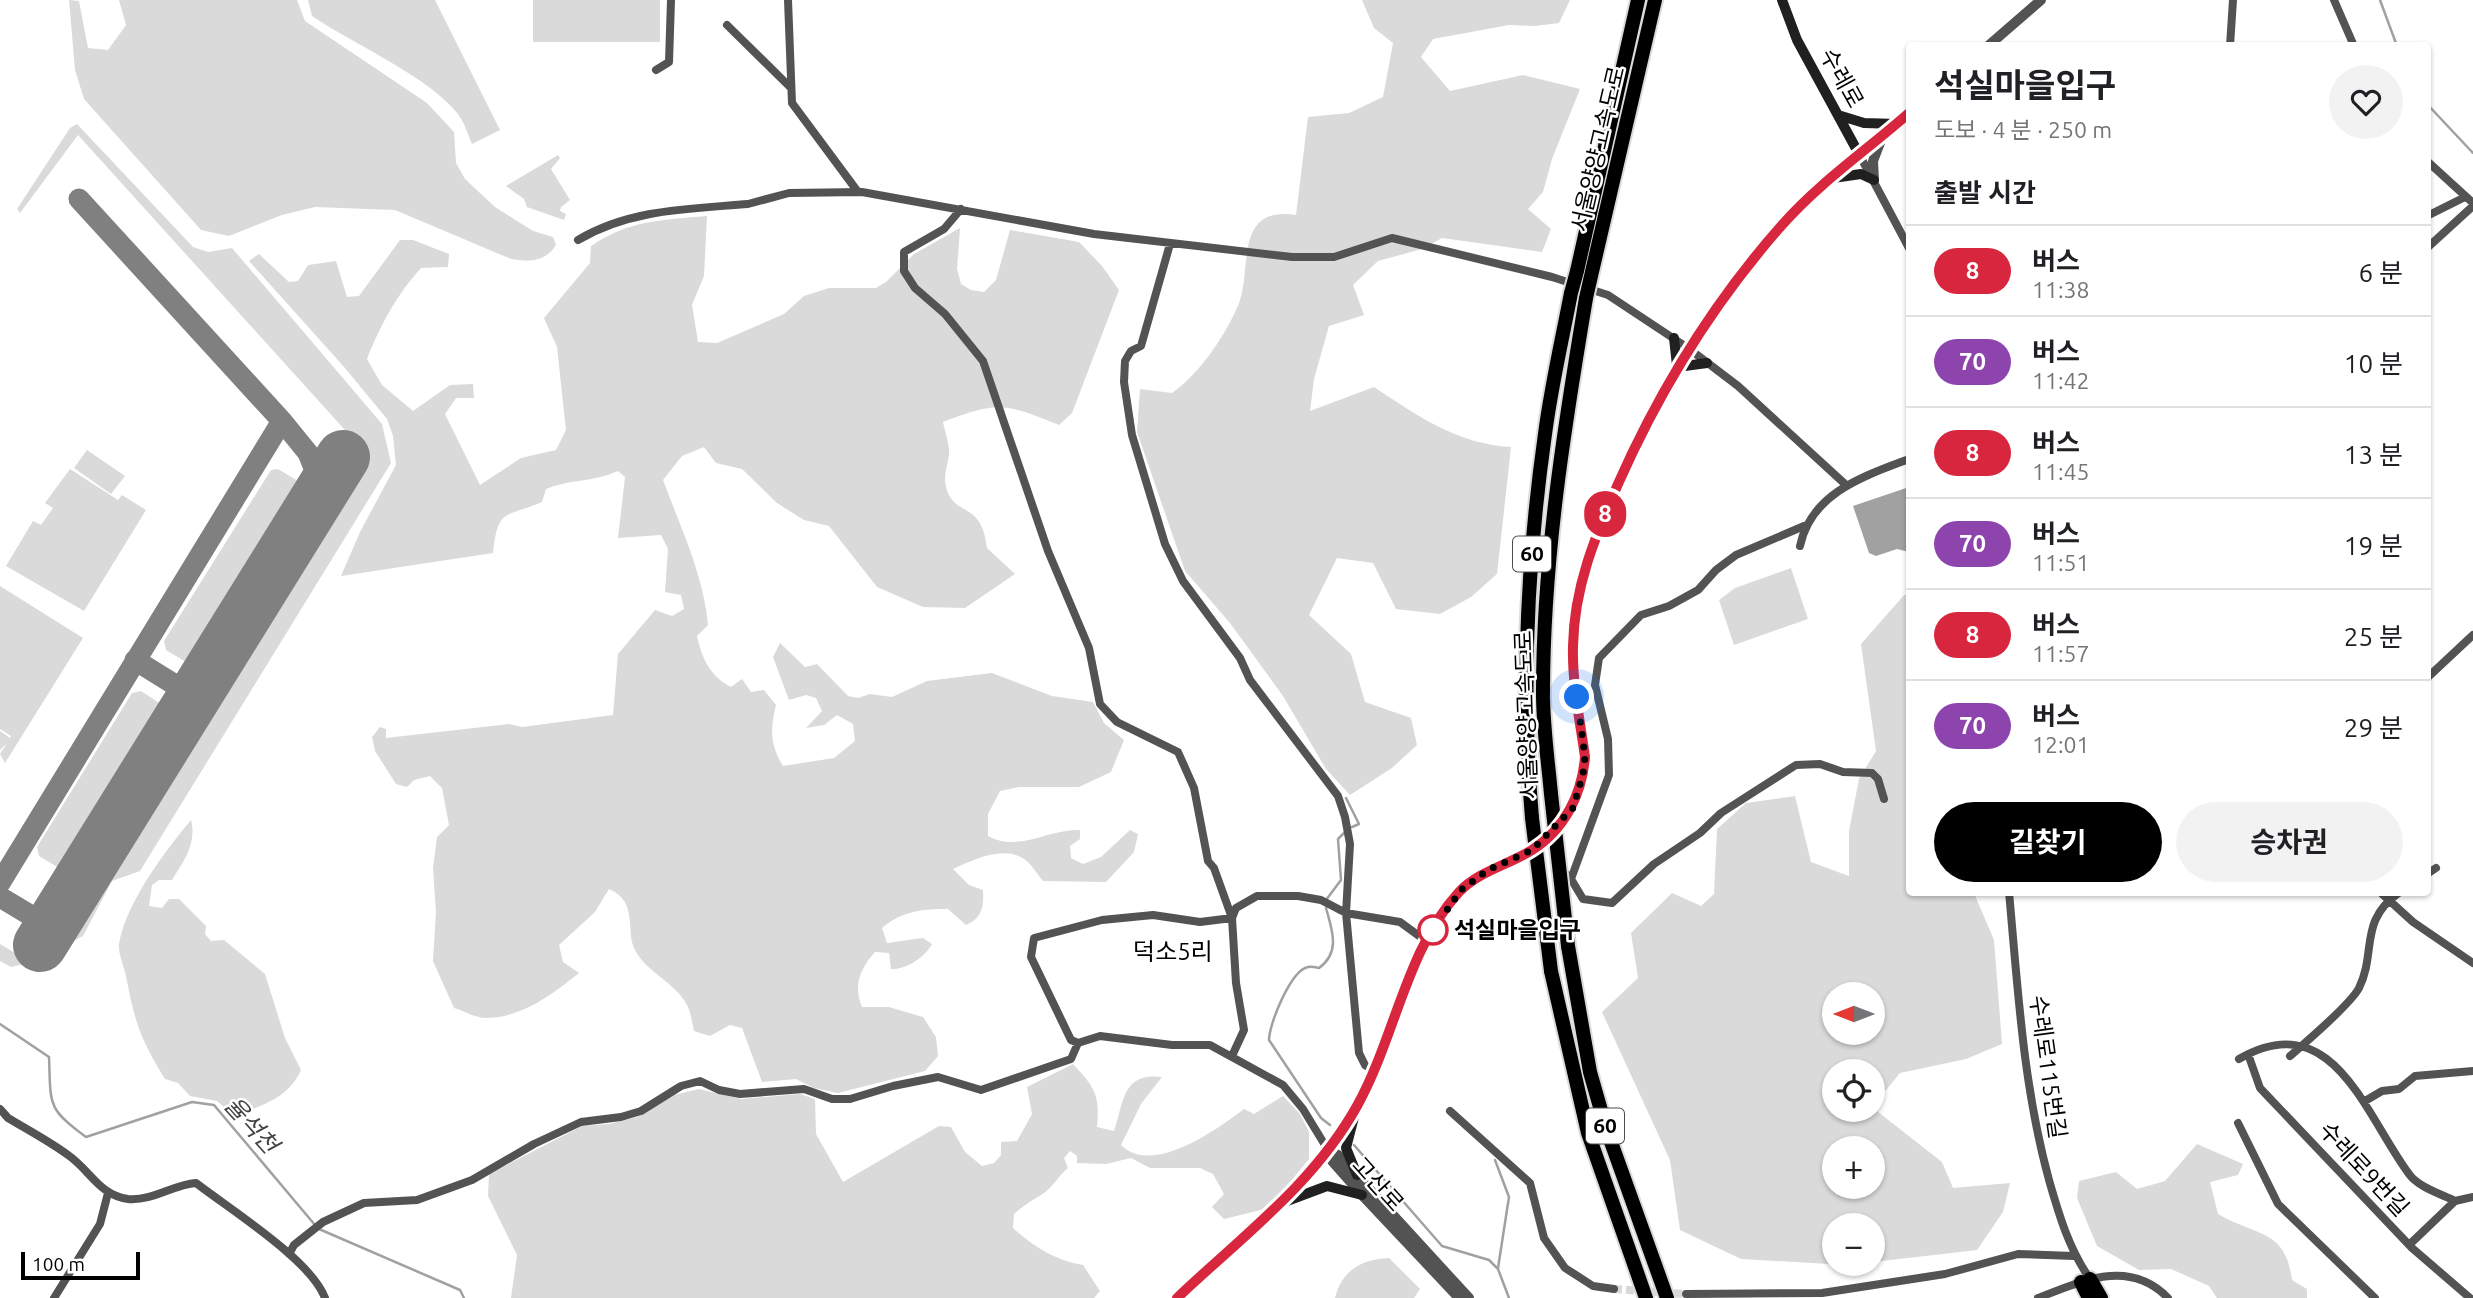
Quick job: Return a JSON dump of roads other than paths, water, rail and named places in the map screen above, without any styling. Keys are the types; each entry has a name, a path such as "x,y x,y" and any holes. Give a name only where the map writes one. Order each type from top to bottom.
{"highway":[{"name":"서울양양고속도로","path":"1638,0 1572,293 1545,432 1534,521 1526,649 1527,757 1551,971 1588,1133 1646,1298"},
{"name":"서울양양고속도로","path":"1656,0 1586,298 1562,436 1550,532 1543,696 1568,946 1590,1072 1606,1128 1667,1298"},
{"path":"2085,1280 2089,1298"},
{"path":"2085,1280 2101,1298"}],"main road":[{"name":"수레로","path":"1782,0 1797,40 1859,154"},
{"path":"1838,115 1864,123 1896,124"},
{"path":"1177,1298 1282,1203 1328,1150 1357,1105 1426,942 1441,914 1461,890 1488,870 1532,850 1573,808 1585,757 1573,647 1586,560 1642,432 1688,348 1749,264 1783,224 1827,180 1859,154"},
{"path":"1827,180 1854,173 1874,180"},
{"path":"1674,338 1677,367"},
{"path":"1677,367 1707,362"},
{"path":"1357,1105 1346,1148 1357,1175"},
{"path":"1282,1203 1327,1186 1362,1195"}],"street":[{"path":"656,70 669,62 671,0"},
{"path":"788,0 792,103 858,192"},
{"path":"1993,42 2041,0"},
{"path":"2231,42 2233,0"},
{"path":"2334,0 2352,42"},
{"path":"727,25 790,86"},
{"path":"1859,154 1906,116"},
{"path":"1874,180 1873,161 1883,135"},
{"name":"수레로","path":"1859,154 1906,242"},
{"path":"2431,165 2470,202"},
{"path":"578,240 607,225 645,214 748,204 789,193 858,192 1094,234 1292,257 1334,257 1392,238 1552,278 1608,295 1674,338 1738,386 1845,484"},
{"path":"2431,215 2470,202"},
{"path":"2431,244 2470,202"},
{"path":"961,209 944,229 904,252 904,271 915,288 945,314 983,361 1048,551 1088,648 1100,704 1116,722 1178,752 1194,788 1208,861 1214,868 1232,918 1236,983 1244,1030 1232,1056"},
{"path":"1170,244 1141,346 1130,352 1125,361 1124,382 1132,435 1166,544 1183,581 1240,658 1251,680 1338,796 1350,844 1346,912 1359,1053 1365,1065 1373,1070"},
{"path":"1571,879 1609,775 1608,739 1595,685 1599,658 1641,615 1669,606 1698,590 1716,570 1736,555 1804,526 1845,484 1906,459"},
{"path":"1800,546 1804,526"},
{"path":"2431,674 2473,635"},
{"path":"1546,838 1551,842 1556,864 1571,879 1583,899 1612,903 1654,864 1700,833 1721,813 1796,765 1808,762 1843,772 1872,773 1878,779 1884,799"},
{"path":"2431,871 2436,868"},
{"path":"1232,918 1236,908 1257,896 1298,896 1321,900 1346,912 1400,922 1426,942"},
{"name":"수레로115번길","path":"2009,896 2028,1092 2048,1178 2074,1256 2085,1280"},
{"path":"2384,896 2439,942 2473,963"},
{"path":"2290,1056 2358,991 2364,974 2371,927 2388,901 2395,896"},
{"path":"1232,918 1200,922 1153,915 1102,920 1034,938 1031,957 1071,1040 1079,1043 1100,1036 1172,1045 1210,1045 1283,1085 1303,1109 1328,1150"},
{"name":"수레로9번길","path":"2302,1046 2294,1042 2259,1048 2244,1056 2260,1088 2409,1245 2470,1298"},
{"path":"289,1254 294,1245 323,1222 364,1203 417,1200 472,1180 534,1144 581,1122 621,1117 641,1111 681,1086 700,1081 719,1090 740,1094 804,1089 831,1099 850,1099 938,1077 981,1090 1071,1059 1079,1043"},
{"path":"2302,1046 2338,1067 2365,1101 2411,1177 2455,1201"},
{"path":"2365,1101 2382,1091 2399,1089 2415,1076 2473,1071"},
{"path":"0,1110 8,1118 71,1156 108,1193 128,1199 151,1198 181,1184 196,1183 289,1254 318,1281 325,1298"},
{"path":"1450,1111 1530,1183 1544,1238 1565,1268 1593,1286 1614,1289"},
{"path":"2238,1123 2278,1204 2375,1298"},
{"name":"고산로","path":"1328,1150 1338,1155 1469,1298"},
{"name":"고산로","path":"1328,1150 1332,1161 1362,1195 1459,1298"},
{"path":"54,1298 100,1224 108,1193"},
{"path":"2409,1245 2455,1201 2473,1197"},
{"path":"1686,1294 1822,1293 1945,1274 2018,1254 2074,1256"},
{"path":"2038,1298 2085,1280 2111,1274 2132,1276 2168,1298"}],"waterway":[{"path":"2380,0 2396,42"},
{"path":"2431,108 2473,153"},
{"path":"1346,798 1359,824 1352,827"},
{"path":"1326,900 1341,880 1338,839 1345,832"},
{"path":"1326,908 1333,940 1330,955 1319,968 1308,967 1295,977 1277,1011 1269,1040 1321,1118 1330,1125"},
{"name":"율석천","path":"0,1024 49,1057 53,1104 64,1119 86,1137 192,1102 214,1105 315,1225"},
{"path":"1354,1145 1442,1246 1489,1260 1498,1269 1509,1298"},
{"path":"1495,1160 1509,1197 1498,1268"},
{"name":"율석천","path":"319,1229 460,1290 464,1298"}],"tunnel":[{"path":"1614,1289 1686,1294"}],"place":[{"name":"석실마을입구","path":"1433,930"}],"district":[{"name":"덕소5리","path":"1173,952"}]}
